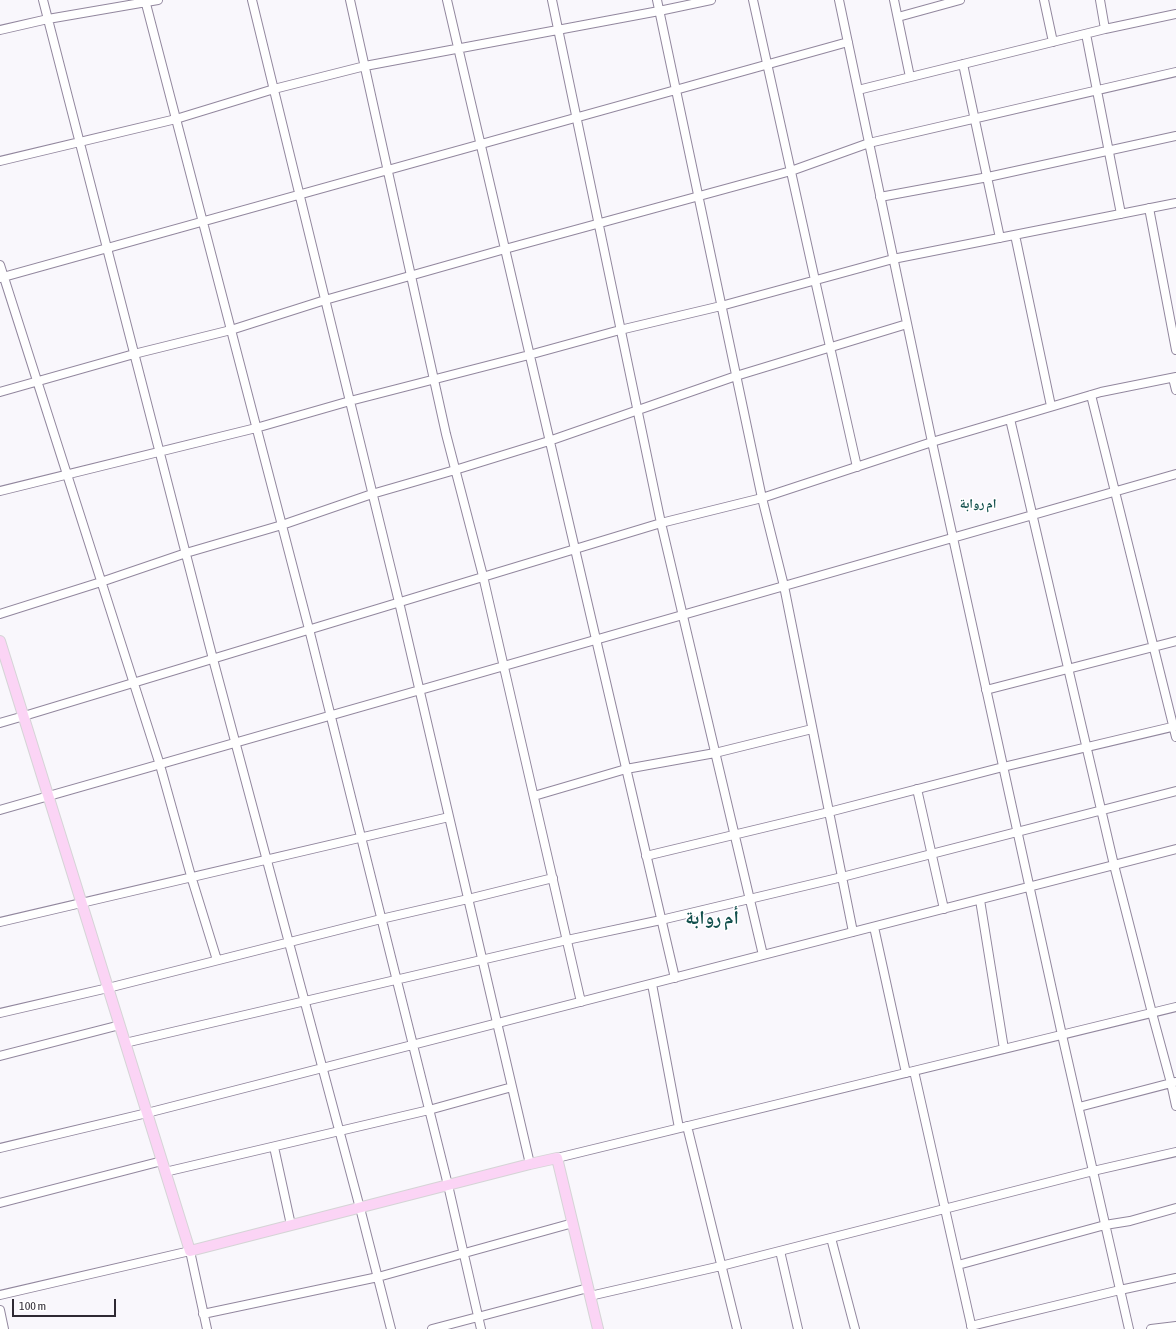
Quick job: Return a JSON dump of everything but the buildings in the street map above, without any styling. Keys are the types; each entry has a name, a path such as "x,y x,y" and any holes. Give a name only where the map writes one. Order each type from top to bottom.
{"main road":[{"path":"0,640 190,1251 557,1158 598,1329"}],"street":[{"path":"43,0 213,659 323,1068 391,1329"},
{"path":"0,30 48,19 158,0"},
{"path":"252,0 399,602 530,1164"},
{"path":"350,0 434,379 483,576 581,1002"},
{"path":"447,0 675,978"},
{"path":"552,0 661,523 763,955"},
{"path":"657,0 762,498 784,586 853,932"},
{"path":"0,161 176,119 274,89 365,66 711,0"},
{"path":"753,0 858,467"},
{"path":"839,0 986,690 1078,1107 1129,1329"},
{"path":"894,0 910,77"},
{"path":"898,17 960,0"},
{"path":"1044,0 1053,42"},
{"path":"1100,0 1105,29"},
{"path":"146,1 331,716 448,1185 481,1329"},
{"path":"858,90 1105,29 1176,14"},
{"path":"1086,34 1121,214"},
{"path":"2,278 848,42"},
{"path":"963,64 1000,238"},
{"path":"0,392 134,354 231,330 325,300 791,171 869,143 1176,72"},
{"path":"880,197 988,177 1176,136"},
{"path":"0,491 256,428 350,401 620,330 721,306 893,259 1176,202"},
{"path":"1149,208 1176,350"},
{"path":"1015,235 1051,406"},
{"path":"0,265 2,278 160,765 191,876 217,960"},
{"path":"0,614 186,553 282,525 372,494 549,441 736,376 830,346 907,324"},
{"path":"0,723 574,548 661,523 762,498 932,442 1051,406 1101,392 1174,377 1176,390"},
{"path":"1091,395 1153,646 1175,726 1176,737"},
{"path":"1010,419 1114,865 1152,1013 1174,1083 1176,1106"},
{"path":"0,810 1176,474"},
{"path":"986,690 1176,641"},
{"path":"646,856 829,812 1003,767 1175,726"},
{"path":"534,796 626,769 715,753 812,730"},
{"path":"917,789 944,909"},
{"path":"125,1043 842,877 1101,809 1176,791"},
{"path":"0,922 191,876 449,817"},
{"path":"0,1148 147,1113 1176,849"},
{"path":"0,1013 108,988 381,919 553,878"},
{"path":"980,900 1004,1049"},
{"path":"874,927 945,1209 971,1328 1120,1290 1176,1278"},
{"path":"652,984 683,1127 737,1329"},
{"path":"557,1158 1176,1007"},
{"path":"0,1056 120,1025"},
{"path":"1078,1107 1174,1083"},
{"path":"165,1172 340,1132 429,1110 512,1087"},
{"path":"274,1147 291,1225"},
{"path":"432,1329 589,1292 721,1266 1093,1171 1176,1152"},
{"path":"0,1203 162,1161"},
{"path":"958,1265 1105,1225 1130,1221 1176,1208"},
{"path":"203,1314 378,1277 573,1223"},
{"path":"831,1238 855,1329"},
{"path":"0,1295 190,1251 207,1329"},
{"path":"780,1251 798,1329"},
{"path":"0,1310 4,1329"},
{"path":"1151,1329 1176,1326"}],"district":[{"name":"ام روابة","path":"978,504"},
{"name":"أم روابة","path":"712,918"}]}
